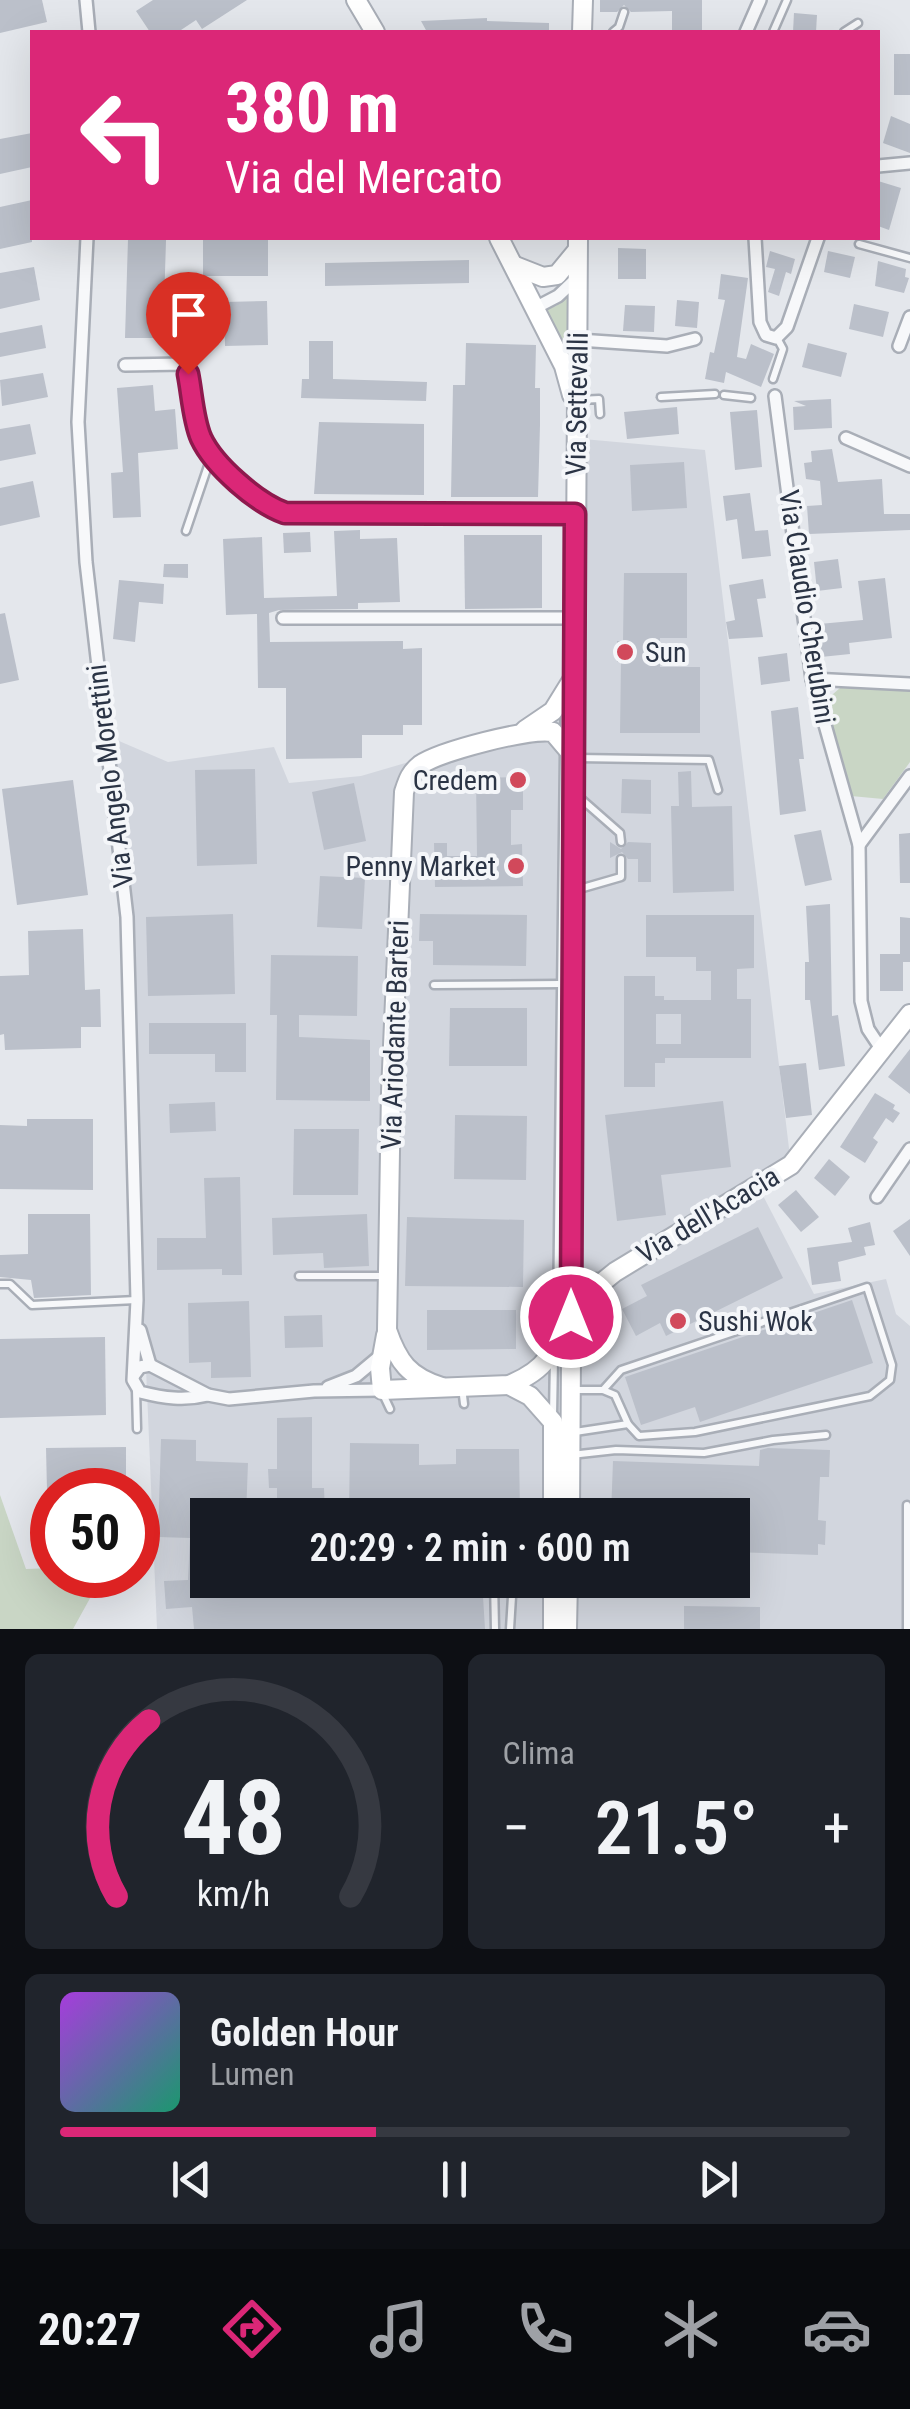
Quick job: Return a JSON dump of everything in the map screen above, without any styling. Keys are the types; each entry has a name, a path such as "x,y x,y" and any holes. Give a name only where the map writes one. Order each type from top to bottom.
{"main road":[{"path":"356,0 375,30"},
{"path":"582,0 582,30"},
{"path":"499,240 564,366 576,420"},
{"path":"516,266 544,277 557,275 578,244"},
{"name":"Via Settevalli","path":"575,1288 582,1272 571,1263 575,794 570,750 578,244"},
{"path":"520,733 554,711 574,677"},
{"path":"520,733 554,732 570,750"},
{"name":"Via Ariodante Barteri","path":"382,1390 404,792 410,774 424,762 520,733"},
{"name":"Via dell'Acacia","path":"575,1288 615,1272 792,1165 882,1050 903,1036 910,1014"},
{"path":"570,1498 571,1317 575,1288"},
{"path":"382,1390 456,1392 510,1385 528,1377 554,1353 575,1288"},
{"path":"387,1330 396,1357 405,1368 421,1381 456,1392"},
{"path":"510,1385 530,1396 553,1422 553,1498"},
{"path":"553,1598 553,1629"},
{"path":"567,1629 568,1598"}],"street":[{"path":"86,0 88,30"},
{"path":"747,30 760,0"},
{"path":"880,166 910,163"},
{"name":"Via Angelo Morettini","path":"87,240 78,422 86,562 127,917 141,1388"},
{"path":"755,240 760,322 766,336 776,338 788,327 817,240"},
{"path":"535,308 558,296 578,277"},
{"path":"899,346 910,316"},
{"path":"556,350 564,353 579,345 666,346 695,338"},
{"path":"125,364 184,364 201,437 212,454 266,506 285,513 575,514"},
{"name":"Via Claudio Cherubini","path":"771,399 812,680 858,845 861,1002 868,1028 882,1050"},
{"path":"846,438 910,466"},
{"path":"283,618 574,618"},
{"path":"812,680 910,684"},
{"path":"858,845 910,776"},
{"path":"878,1197 910,1149"},
{"name":"Via Angelo Morettini","path":"136,1316 150,1365"},
{"path":"314,1391 356,1376 383,1352"},
{"path":"141,1388 140,1367 150,1365 208,1395 229,1399 382,1390"},
{"path":"141,1388 162,1386 162,1373"},
{"path":"141,1388 190,1400 208,1395"}],"lane":[{"path":"774,30 787,0"},
{"path":"615,30 624,12"},
{"path":"847,30 858,23"},
{"path":"859,244 910,258"},
{"path":"773,378 783,349 776,338"},
{"path":"662,397 715,394"},
{"path":"724,395 751,398"},
{"path":"578,400 600,399 600,414"},
{"path":"186,531 212,454"},
{"name":"Via Settevalli","path":"565,696 570,750 560,984 575,1288"},
{"path":"570,750 709,760 718,790"},
{"path":"575,794 620,833 620,842"},
{"path":"574,890 621,877 620,858"},
{"path":"434,985 560,984"},
{"path":"298,1276 388,1276"},
{"path":"0,1284 10,1284 32,1305 137,1300"},
{"path":"570,1390 603,1390 615,1396 628,1424 639,1436 694,1432 870,1396 890,1380 892,1364 867,1287 621,1370 603,1390"},
{"path":"553,1422 554,1353"},
{"path":"137,1429 141,1388"},
{"path":"382,1390 390,1409"},
{"path":"570,1434 628,1424"},
{"path":"570,1455 616,1450 704,1453 826,1435"},
{"path":"907,1505 907,1629"},
{"path":"495,1598 496,1629"},
{"path":"510,1629 512,1598"}],"shaded area":[{"path":"583,439 705,450 791,1165 758,1186 814,1294 886,1279 896,1314 910,1326 910,1629 157,1629 160,1468 150,1468 127,917 105,735 168,762 274,747 289,783 361,776 484,740 578,692"}],"green space":[{"path":"573,290 573,345 565,345 545,310 556,306"},
{"path":"840,688 910,690 910,762 883,799 851,796 825,701"},
{"path":"0,1495 26,1569 30,1569 30,1598 90,1598 73,1629 0,1629"}],"building":[{"path":"0,0 42,0 47,22 0,33"},
{"path":"153,0 247,0 202,29 196,20 181,30 149,30 136,11"},
{"path":"600,0 702,0 702,30 672,30 672,11 631,12 624,5 617,12 600,12"},
{"path":"794,13 817,15 816,30 793,30"},
{"path":"487,18 549,23 549,30 426,30 421,21"},
{"path":"894,54 910,54 910,95 894,95"},
{"path":"891,116 910,124 910,153 883,143"},
{"path":"30,133 30,167 0,174 0,139"},
{"path":"880,182 901,188 889,230 880,227"},
{"path":"30,200 32,242 0,249 0,207"},
{"path":"128,240 166,240 163,338 125,338"},
{"path":"203,240 268,240 268,276 203,276"},
{"path":"618,248 646,249 646,279 618,279"},
{"path":"770,251 795,259 791,274 786,272 779,296 768,292 775,269 766,267"},
{"path":"828,251 855,257 850,278 824,272"},
{"path":"469,260 469,283 325,286 325,263"},
{"path":"878,261 906,269 905,277 909,278 904,293 875,286"},
{"path":"34,267 40,300 0,309 0,273"},
{"path":"721,274 748,278 737,357 746,359 751,344 774,354 761,387 726,372 724,383 705,379 725,300 718,299"},
{"path":"677,300 699,302 697,328 675,326"},
{"path":"267,301 268,345 225,346 224,302"},
{"path":"854,304 889,312 883,337 849,329"},
{"path":"625,305 655,306 654,332 623,331"},
{"path":"42,325 46,348 0,357 0,333"},
{"path":"309,341 333,341 333,379 427,382 426,401 301,398 302,379 309,379"},
{"path":"466,343 536,345 535,388 540,388 538,497 451,497 453,385 465,385"},
{"path":"808,343 847,353 841,377 802,367"},
{"path":"43,373 48,397 2,406 0,380"},
{"path":"153,385 155,411 175,409 178,449 138,453 141,517 113,518 111,473 123,472 117,388"},
{"path":"831,399 832,428 794,430 793,407 806,406 794,401"},
{"path":"677,407 679,434 627,439 624,412"},
{"path":"757,410 762,467 735,470 730,412"},
{"path":"319,422 424,424 424,495 314,494"},
{"path":"30,424 36,454 0,461 0,429"},
{"path":"832,449 838,482 882,479 884,514 910,514 910,530 809,534 807,506 822,505 820,481 806,479 804,463 812,462 811,451"},
{"path":"684,462 687,508 632,511 630,465"},
{"path":"33,481 40,517 0,526 0,488"},
{"path":"750,493 755,531 768,530 771,556 742,559 737,519 726,521 723,496"},
{"path":"360,530 360,539 397,538 400,602 358,603 358,609 269,613 270,642 403,641 403,649 422,648 422,725 403,725 403,735 362,735 362,758 286,759 286,688 258,688 257,614 226,615 223,539 262,537 264,598 337,596 334,531"},
{"path":"310,532 311,552 284,553 283,533"},
{"path":"464,535 542,535 542,608 465,609"},
{"path":"838,559 842,588 817,591 814,562"},
{"path":"164,564 188,564 188,578 163,577"},
{"path":"624,573 687,573 687,638 660,638 660,667 700,667 700,733 620,733 621,662 617,662 617,641 623,641"},
{"path":"885,578 892,638 849,643 850,654 821,657 819,624 863,620 858,581"},
{"path":"763,579 766,598 757,599 763,637 729,639 726,622 735,620 729,585"},
{"path":"119,580 164,584 163,604 139,602 135,642 113,639"},
{"path":"5,613 19,680 0,684 0,614"},
{"path":"787,653 790,681 761,685 758,657"},
{"path":"798,707 806,811 780,815 771,711"},
{"path":"255,769 257,864 197,866 195,770"},
{"path":"691,771 692,807 732,806 734,891 673,893 671,806 679,806 678,772"},
{"path":"523,777 523,810 511,810 511,845 522,844 523,886 435,887 434,843 447,843 447,856 477,856 476,778"},
{"path":"622,779 651,780 651,814 621,813"},
{"path":"73,780 88,895 17,905 2,789"},
{"path":"354,783 366,841 324,850 312,792"},
{"path":"821,830 832,880 805,886 794,835"},
{"path":"910,833 910,883 900,883 899,834"},
{"path":"610,842 621,849 628,842 651,843 651,882 638,882 638,859 628,859 622,852 610,858"},
{"path":"320,876 365,878 362,929 317,927"},
{"path":"830,904 832,1016 838,1015 845,1066 819,1070 810,1000 805,1000 805,962 809,962 806,906"},
{"path":"233,914 235,994 148,996 146,917"},
{"path":"420,914 527,915 526,966 433,965 433,941 419,941"},
{"path":"646,915 754,915 754,968 737,969 737,999 751,999 751,1058 665,1058 665,1063 655,1063 655,1087 624,1087 624,976 655,976 655,996 664,996 664,1000 711,1000 711,971 696,971 696,957 646,957","holes":["656,1014 681,1014 681,1044 656,1044"]},
{"path":"900,917 910,918 910,962 903,962 903,991 880,991 880,954 900,954"},
{"path":"83,929 85,990 100,989 101,1027 81,1027 81,1048 5,1050 4,1034 0,1035 0,976 29,975 28,931"},
{"path":"271,955 358,956 357,1016 299,1015 299,1037 370,1040 370,1101 276,1100 277,1015 270,1015"},
{"path":"450,1008 527,1008 527,1066 449,1066"},
{"path":"149,1023 246,1023 246,1072 215,1072 215,1054 149,1054"},
{"path":"910,1049 910,1094 888,1077"},
{"path":"806,1063 812,1115 786,1118 779,1066"},
{"path":"875,1093 895,1105 893,1109 900,1113 893,1123 886,1118 873,1138 878,1142 865,1163 840,1147"},
{"path":"723,1101 731,1167 661,1175 666,1215 617,1221 605,1115"},
{"path":"215,1102 216,1131 170,1133 169,1104"},
{"path":"455,1115 527,1116 526,1180 454,1179"},
{"path":"27,1119 93,1119 93,1190 0,1189 0,1125 27,1126"},
{"path":"294,1129 359,1129 358,1195 293,1195"},
{"path":"829,1159 850,1177 835,1196 814,1178"},
{"path":"240,1177 242,1275 222,1275 222,1269 157,1270 157,1238 206,1238 204,1178"},
{"path":"796,1190 819,1217 801,1232 778,1205"},
{"path":"28,1214 90,1214 91,1295 34,1298 31,1280 0,1277 0,1255 28,1254"},
{"path":"367,1214 369,1266 324,1268 323,1253 273,1255 272,1218"},
{"path":"407,1217 524,1220 523,1287 405,1286"},
{"path":"910,1219 910,1256 893,1231"},
{"path":"870,1222 875,1245 864,1247 866,1255 838,1262 841,1281 812,1285 807,1248 852,1242 848,1228"},
{"path":"758,1227 783,1278 666,1336 660,1323 636,1336 622,1309 647,1296 641,1285"},
{"path":"852,1300 873,1363 700,1422 695,1407 641,1425 625,1377"},
{"path":"249,1301 251,1377 211,1378 211,1362 189,1363 188,1303"},
{"path":"427,1310 516,1310 516,1349 427,1350"},
{"path":"322,1315 323,1347 285,1348 284,1316"},
{"path":"105,1337 106,1415 0,1418 0,1339"},
{"path":"312,1417 312,1488 324,1488 324,1498 277,1498 277,1488 269,1488 268,1469 277,1469 277,1418"},
{"path":"161,1439 196,1440 196,1461 248,1463 247,1498 190,1498 190,1538 160,1537"},
{"path":"350,1443 419,1444 419,1465 456,1464 456,1449 519,1449 520,1498 349,1498"},
{"path":"126,1447 126,1468 46,1468 46,1448"},
{"path":"760,1450 830,1450 829,1477 820,1477 818,1520 826,1521 825,1545 818,1544 818,1555 750,1553 750,1498 612,1498 613,1461 759,1466"},
{"path":"190,1538 190,1598 483,1598 485,1629 194,1629 192,1607 166,1609 164,1581 188,1580"},
{"path":"684,1606 760,1607 760,1629 684,1629"}],"place":[{"name":"Sun","path":"625,652"},
{"name":"Credem","path":"518,780"},
{"name":"Penny Market","path":"516,866"},
{"name":"Sushi Wok","path":"678,1321"}],"route":[{"path":"188,374 201,437 212,454 266,506 285,513 575,514 571,1317"}]}
